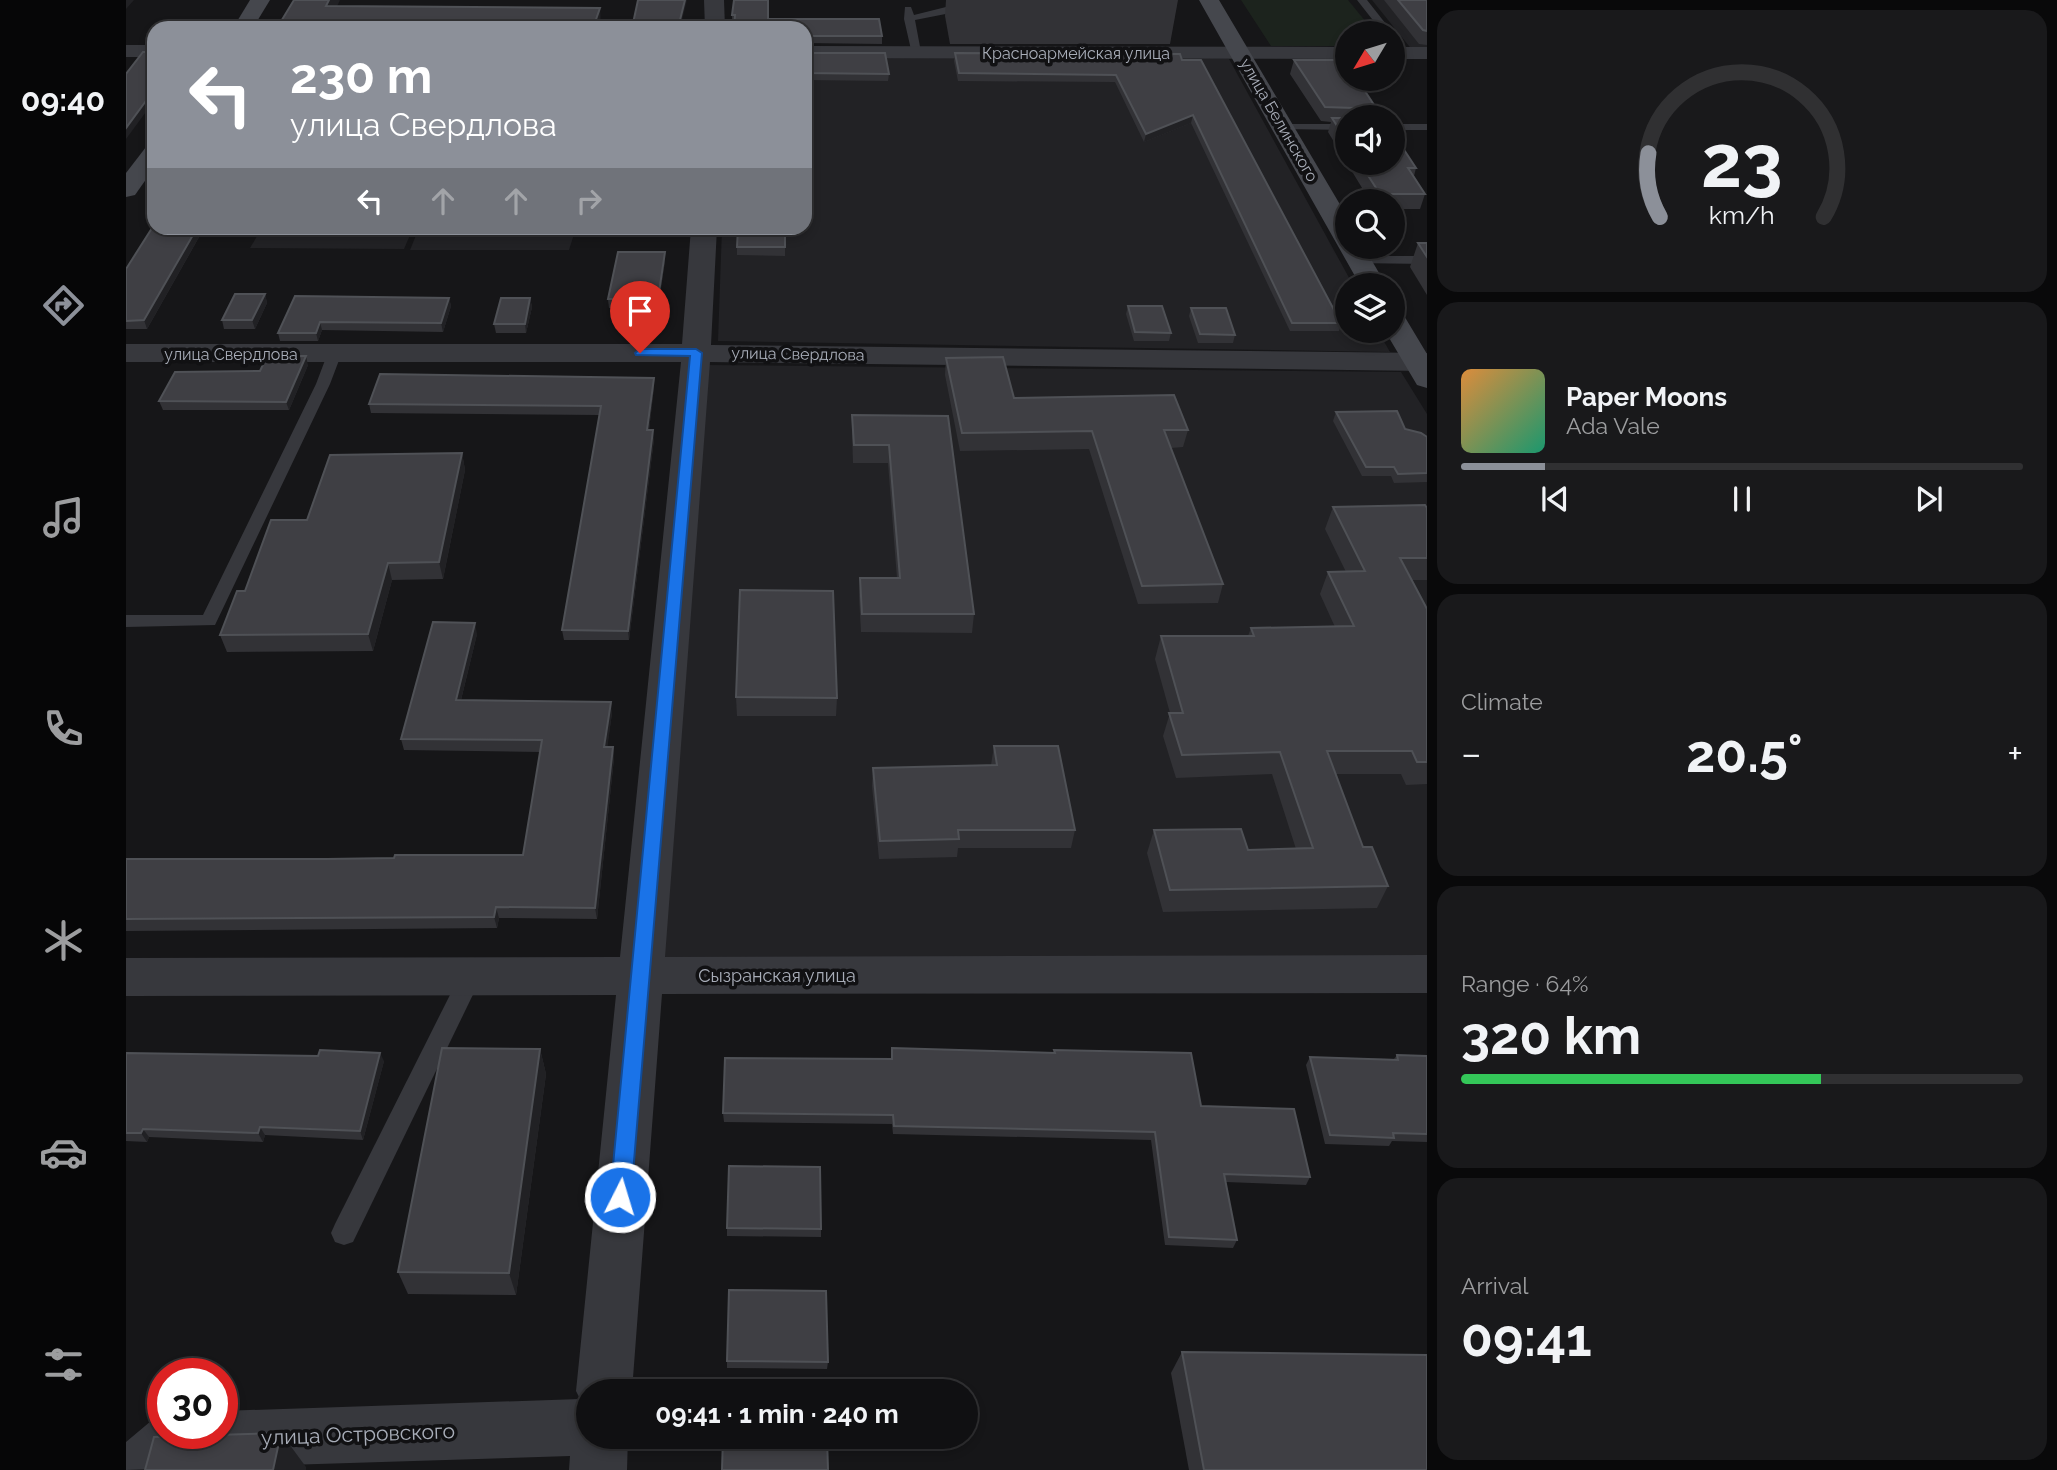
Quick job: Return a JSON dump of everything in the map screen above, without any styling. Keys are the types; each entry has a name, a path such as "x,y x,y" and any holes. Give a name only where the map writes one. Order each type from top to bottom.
{"street":[{"path":"247,21 260,0"},
{"path":"714,0 715,21"},
{"name":"улица Белинского","path":"1209,0 1335,218"},
{"path":"1405,50 1427,53"},
{"path":"126,51 147,51"},
{"name":"Красноармейская улица","path":"812,52 1335,53"},
{"path":"126,190 147,162"},
{"path":"605,1379 696,353 704,235"},
{"path":"1405,339 1424,368"},
{"name":"улица Свердлова","path":"126,353 696,353 1424,368"},
{"name":"Сызранская улица","path":"126,977 1427,974"},
{"name":"улица Островского","path":"138,1470 171,1441 576,1427"},
{"path":"598,1470 599,1449"}],"lane":[{"path":"916,52 908,8 952,0"},
{"path":"1362,0 1379,21"},
{"path":"909,19 954,8 979,8"},
{"path":"1283,127 1335,127"},
{"path":"1405,127 1427,127"},
{"path":"1405,257 1427,260"},
{"path":"126,621 209,621 323,384 334,355"},
{"path":"344,1233 471,976"}],"shaded area":[{"path":"1241,0 1348,0 1365,21 1335,21 1335,46 1271,46"},
{"path":"1372,0 1427,0 1427,51 1413,51 1405,41 1405,21 1389,21"},
{"path":"812,56 1229,59 1335,252 1335,259 1339,259 1346,273 1335,273 1335,343 1385,343 1390,352 718,341 722,235 812,235"},
{"path":"258,235 410,235 404,249 250,248"},
{"path":"416,235 574,235 569,250 410,250"},
{"path":"704,365 1401,372 1427,414 1427,963 651,965"}],"building":[{"path":"294,0 329,0 326,6 600,8 595,21 281,21"},
{"path":"638,0 685,0 680,21 634,21"},
{"path":"734,0 768,0 768,19 879,19 882,36 812,36 812,21 735,21 735,15 732,15"},
{"path":"1398,0 1427,0 1427,31 1423,30"},
{"path":"143,52 147,52 147,100 126,128 126,74"},
{"path":"812,53 885,53 889,74 812,73"},
{"path":"955,53 1180,54 1182,60 1201,60 1335,312 1335,323 1292,323 1193,115 1146,134 1116,75 959,73"},
{"path":"1294,60 1335,60 1335,91 1365,91 1374,105 1325,107"},
{"path":"1405,151 1416,168 1408,168 1425,194 1405,194 1405,189 1377,189 1368,175 1405,175"},
{"path":"148,235 193,235 144,320 126,321 126,269"},
{"path":"738,235 785,235 785,247 737,247"},
{"path":"1418,243 1427,243 1427,257"},
{"path":"618,252 665,252 658,299 608,299"},
{"path":"235,294 265,294 252,320 222,320"},
{"path":"295,296 449,298 441,323 320,322 316,333 278,333"},
{"path":"501,298 530,298 525,324 494,324"},
{"path":"1128,306 1162,306 1171,333 1135,332"},
{"path":"1191,308 1226,308 1235,335 1200,334"},
{"path":"267,356 306,356 286,402 159,401 175,372 260,371"},
{"path":"1003,357 1014,398 1174,395 1188,430 1164,430 1223,584 1142,586 1092,431 962,433 946,358"},
{"path":"380,374 654,378 647,430 653,430 628,631 562,630 601,406 369,404"},
{"path":"1397,411 1405,429 1427,437 1427,473 1398,474 1394,467 1366,467 1336,412"},
{"path":"852,415 948,416 974,614 862,614 860,578 900,578 889,445 854,445"},
{"path":"462,453 439,562 388,563 368,634 220,635 237,591 245,591 271,520 307,520 330,455"},
{"path":"1425,505 1427,558 1400,558 1427,609 1427,762 1417,762 1412,751 1327,751 1363,847 1372,847 1388,886 1170,890 1154,830 1241,829 1248,850 1313,848 1280,752 1182,755 1169,713 1183,713 1161,636 1254,636 1251,628 1354,626 1328,572 1365,571 1333,507"},
{"path":"740,590 833,591 837,698 736,697"},
{"path":"433,622 475,623 456,700 611,702 604,747 613,747 595,908 496,907 494,917 126,919 126,859 523,855 542,740 401,739"},
{"path":"994,746 1058,746 1075,830 958,830 959,839 880,841 873,768 997,765"},
{"path":"442,1048 540,1049 509,1273 398,1272"},
{"path":"892,1048 1055,1053 1054,1050 1191,1053 1201,1106 1294,1109 1310,1177 1224,1174 1237,1240 1169,1237 1155,1132 894,1126 893,1115 723,1113 725,1058 892,1059"},
{"path":"320,1050 380,1053 360,1131 260,1127 258,1133 143,1129 141,1133 126,1133 126,1053 318,1056"},
{"path":"1397,1055 1427,1056 1427,1134 1393,1133 1394,1138 1330,1135 1310,1057 1398,1060"},
{"path":"729,1166 820,1167 821,1229 727,1228"},
{"path":"729,1290 826,1291 828,1362 727,1361"},
{"path":"1182,1352 1427,1355 1427,1470 1204,1470"},
{"path":"281,1433 273,1470 145,1470 151,1449 238,1449 238,1434"},
{"path":"723,1449 827,1449 828,1470 722,1470"}],"route":[{"path":"620,1197 696,353 640,353"}]}
